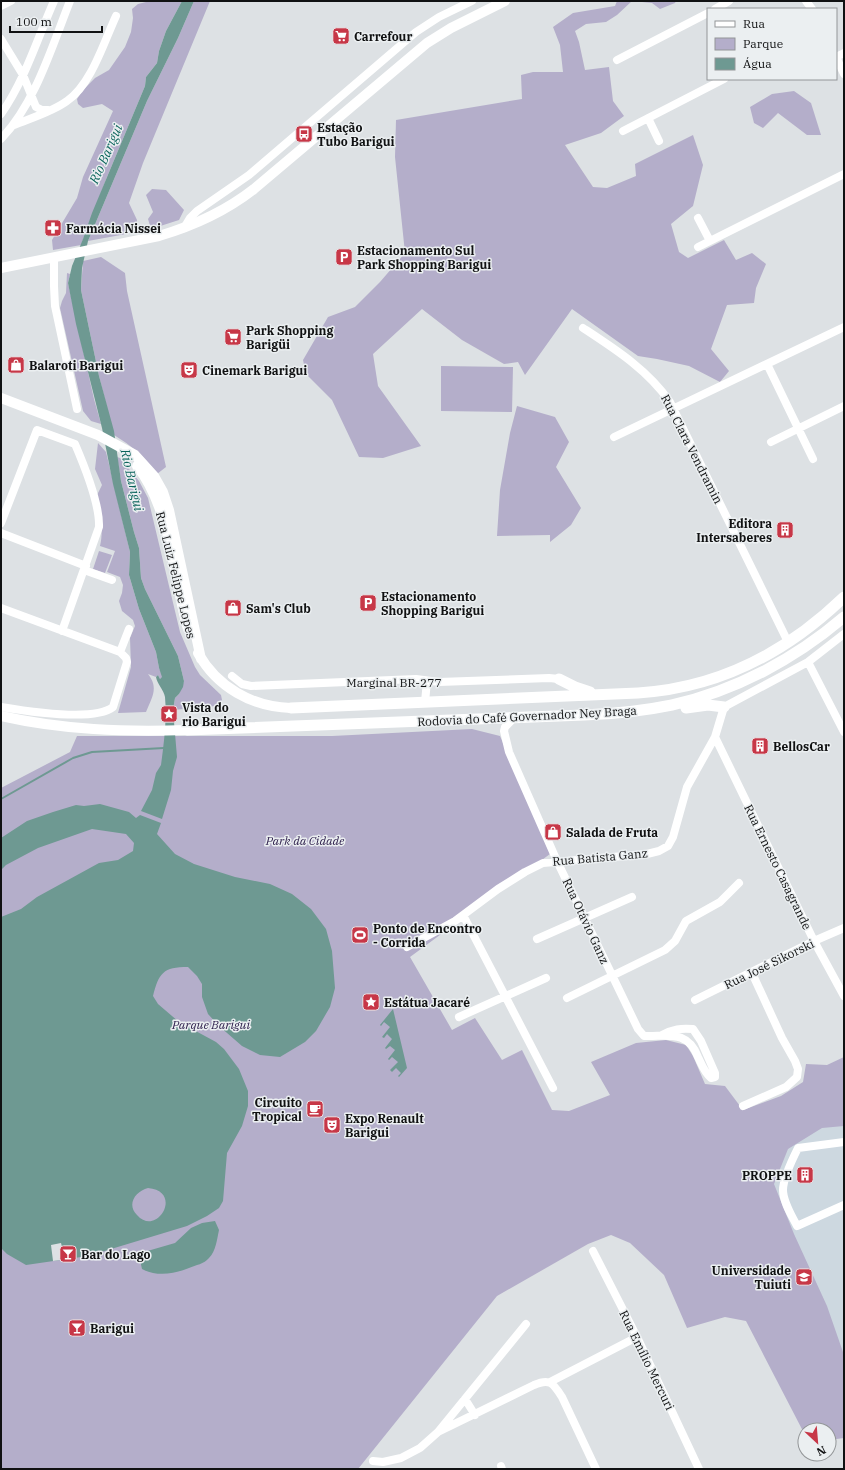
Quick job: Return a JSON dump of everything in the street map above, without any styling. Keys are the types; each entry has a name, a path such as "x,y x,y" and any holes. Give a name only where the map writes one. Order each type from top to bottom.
{"highway":[{"name":"Rodovia do Café Governador Ney Braga","path":"291,708 672,690 721,677 750,664 788,642 816,622 844,596"},
{"name":"Rodovia do Café Governador Ney Braga","path":"188,730 514,718 632,712 672,705 723,689 757,675 790,657 844,617"},
{"path":"824,633 844,626"},
{"path":"559,680 575,687 599,694"},
{"path":"606,714 654,712 700,705 715,705 724,707"}],"main road":[{"path":"1,268 159,236 184,228 220,211 249,192 427,43 456,25 505,1"},
{"name":"Rua Luiz Felippe Lopes","path":"1,398 88,431 117,444 143,473 154,492 164,525 186,622 192,641 201,659 218,680 241,696 263,705 291,708"},
{"path":"1,716 81,729 160,731 188,730"}],"street":[{"path":"1,6 11,1"},
{"path":"1,114 12,98 23,75 54,1"},
{"path":"1,139 14,125 32,95 70,1"},
{"path":"184,228 197,210 248,175 416,32 439,17 472,1"},
{"path":"717,8 729,1"},
{"path":"616,60 707,14"},
{"path":"14,125 68,101 88,78 116,16"},
{"path":"1,39 23,75 36,107 42,110 50,110"},
{"path":"837,59 844,74"},
{"path":"623,131 722,80"},
{"path":"648,118 659,141"},
{"path":"698,247 844,174"},
{"path":"698,218 710,241"},
{"path":"58,257 54,286 55,306 77,409"},
{"path":"614,437 844,327"},
{"name":"Rua Clara Vendramin","path":"583,328 648,376 664,394 674,409 788,642"},
{"path":"767,364 813,459"},
{"path":"771,442 844,406"},
{"path":"1,523 37,430 75,444 85,468 100,520 97,536 62,631"},
{"path":"1,533 112,580"},
{"path":"1,608 123,655"},
{"path":"1,707 49,714 91,714 106,712 113,707 126,665 123,655 129,629"},
{"path":"724,707 808,662 844,634"},
{"path":"808,662 844,732"},
{"name":"Marginal BR-277","path":"232,676 247,686 416,679 439,682 549,678 559,680"},
{"path":"425,702 427,681"},
{"name":"Rua Batista Ganz","path":"407,947 455,921 498,889 525,872 543,863 557,860 647,854 659,851 668,846 673,837 687,787 715,737 724,707"},
{"name":"Rua Otávio Ganz","path":"514,718 505,727 504,731 509,752 584,918 638,1029 644,1036 662,1035"},
{"name":"Rua Ernesto Casagrande","path":"715,737 814,941 844,996"},
{"path":"567,998 669,948 686,921 720,902 739,883"},
{"path":"536,939 632,897"},
{"path":"464,915 553,1088"},
{"name":"Rua José Sikorski","path":"695,1000 814,941 844,928"},
{"path":"743,1106 786,1087 797,1077 798,1069 752,973"},
{"path":"459,1017 546,978"},
{"path":"681,1028 693,1029 703,1046 715,1073 714,1077 711,1078 706,1073 697,1052 688,1042 680,1036 662,1035 671,1030 681,1028"},
{"path":"844,1142 798,1148 787,1173 783,1189 784,1197 797,1226 844,1205"},
{"name":"Rua Emílio Mercuri","path":"593,1251 637,1337 699,1469"},
{"path":"373,1461 383,1462 401,1458 420,1448 438,1432 526,1324"},
{"path":"550,1382 637,1337"},
{"path":"438,1432 538,1383 543,1381 550,1382 555,1386 562,1397 596,1469"},
{"path":"465,1399 475,1415"}],"shaded area":[{"path":"844,1066 844,1369 754,1154"}],"green space":[{"path":"150,1 182,1 166,31 159,51 157,63 146,77 145,86 107,177 81,245 53,250 52,240 77,198 83,177 113,111 102,104 83,108 78,104 77,99 83,90 95,78 109,70 125,47 131,32 133,18 132,9 138,4"},
{"path":"194,1 210,1 143,163 129,203 137,220 137,232 88,241 147,101 178,38"},
{"path":"617,1 632,1 617,15 606,22 586,24 575,31 585,70 609,67 613,101 624,116 601,133 565,145 593,187 607,188 636,176 635,164 693,135 703,165 693,206 671,224 679,252 688,258 724,240 736,260 752,253 766,264 756,288 754,303 727,305 711,349 729,371 720,382 689,366 638,356 572,309 525,375 518,362 504,364 462,340 422,309 373,354 378,386 421,446 383,458 359,457 332,400 306,374 303,360 328,317 355,307 380,282 405,253 395,157 396,120 522,99 521,75 533,72 563,72 560,45 553,27 573,13 615,6"},
{"path":"632,1 676,1 675,3 660,9 652,3"},
{"path":"794,91 811,103 821,135 807,135 778,113 763,128 754,123 750,107 772,94"},
{"path":"152,189 166,190 184,210 179,220 151,229 148,219 153,212 146,195"},
{"path":"101,257 125,273 127,291 166,467 157,474 138,452 114,435 99,376 81,290 83,261"},
{"path":"67,273 70,274 68,283 101,424 91,421 83,411 60,308 66,293"},
{"path":"441,366 513,367 512,412 441,411"},
{"path":"517,406 555,417 569,442 556,467 581,508 571,525 550,542 550,535 497,536 500,490 510,433"},
{"path":"98,443 106,452 130,552 129,575 139,609 156,652 159,668 163,677 160,679 158,675 156,677 148,674 154,688 146,712 118,713 131,667 130,638 135,626 133,620 122,611 119,601 123,585 120,577 107,572 115,551 100,546 102,528 96,497 102,485 95,469"},
{"path":"117,457 120,458 139,481 148,498 180,632 200,675 221,695 222,700 220,704 216,706 173,710 175,698 179,694 184,681 178,656 141,578 139,548 121,481"},
{"path":"99,551 112,555 105,573 93,569"},
{"name":"Parque Barigui","path":"472,729 500,736 550,854 410,957 452,1030 475,1018 502,1060 522,1050 552,1110 569,1111 610,1095 591,1062 636,1043 666,1040 686,1045 693,1056 705,1084 725,1086 743,1110 781,1096 803,1082 806,1064 827,1065 844,1057 844,1126 822,1128 788,1149 774,1184 794,1234 827,1306 844,1355 844,1438 837,1439 837,1422 798,1422 746,1321 725,1317 687,1328 664,1275 630,1243 611,1235 588,1244 497,1296 358,1469 1,1469 1,788 70,752 77,736 332,736"}],"water":[{"path":"182,1 194,1 178,38 147,101 88,241 82,268 81,290 99,376 114,431 121,481 139,548 141,578 178,656 184,681 183,687 175,698 173,710 177,757 173,771 171,790 162,819 141,811 152,790 156,773 161,765 166,705 164,694 156,677 158,675 160,679 162,677 156,652 139,609 129,575 130,552 113,484 102,428 76,324 68,283 72,266 92,213 145,86 146,77 157,63 159,51 166,31"},
{"path":"100,804 129,812 136,818 140,815 161,823 157,834 175,854 194,864 235,877 270,884 292,894 311,909 326,929 332,951 335,988 330,1007 316,1031 305,1042 280,1057 260,1055 242,1046 219,1026 208,1014 202,997 202,984 197,976 188,967 173,968 163,973 157,982 153,996 158,1004 179,1022 216,1042 224,1049 239,1069 248,1091 248,1106 242,1126 227,1153 223,1201 219,1208 187,1226 88,1256 26,1265 7,1254 1,1248 1,917 21,909 37,897 99,863 118,860 133,851 134,843 126,834 92,829 38,848 6,865 1,870 1,838 27,821 76,805 84,806","holes":["148,1188 159,1191 164,1197 166,1204 164,1211 159,1217 152,1221 145,1221 134,1211 132,1202 136,1195"]},
{"path":"393,1009 407,1068 399,1077 398,1076 401,1073 396,1068 392,1072 390,1070 398,1062 392,1057 389,1060 388,1059 395,1050 390,1046 386,1049 385,1048 392,1039 387,1034 384,1038 382,1037 390,1027 384,1022 381,1026 380,1025"},
{"path":"215,1221 219,1230 216,1245 213,1252 205,1262 166,1274 148,1272 142,1269 140,1260 144,1252 175,1243 191,1228 202,1223"}],"pier":[{"path":"61,1243 62,1247 73,1246 74,1258 53,1261 51,1245"}],"waterway":[{"path":"1,799 73,758 92,752 164,748"}],"place":[{"name":"Carrefour","path":"341,36"},
{"name":"Estação Tubo Barigui","path":"304,134"},
{"name":"Farmácia Nissei","path":"53,228"},
{"name":"Estacionamento Sul Park Shopping Barigui","path":"344,257"},
{"name":"Park Shopping Barigüi","path":"233,337"},
{"name":"Balaroti Barigui","path":"16,365"},
{"name":"Cinemark Barigui","path":"189,370"},
{"name":"Editora Intersaberes","path":"785,530"},
{"name":"Estacionamento Shopping Barigui","path":"368,603"},
{"name":"Sam's Club","path":"233,608"},
{"name":"Vista do rio Barigui","path":"169,714"},
{"name":"BellosCar","path":"760,746"},
{"name":"Salada de Fruta","path":"553,832"},
{"name":"Ponto de Encontro - Corrida","path":"360,935"},
{"name":"Estátua Jacaré","path":"371,1002"},
{"name":"Circuito Tropical","path":"315,1109"},
{"name":"Expo Renault Barigui","path":"332,1125"},
{"name":"PROPPE","path":"805,1175"},
{"name":"Bar do Lago","path":"68,1254"},
{"name":"Universidade Tuiuti","path":"804,1277"},
{"name":"Barigui","path":"77,1328"}],"water label":[{"name":"Rio Barigui","path":"106,154"},
{"name":"Rio Barigui","path":"132,480"}],"park label":[{"name":"Park da Cidade","path":"305,840"}]}
